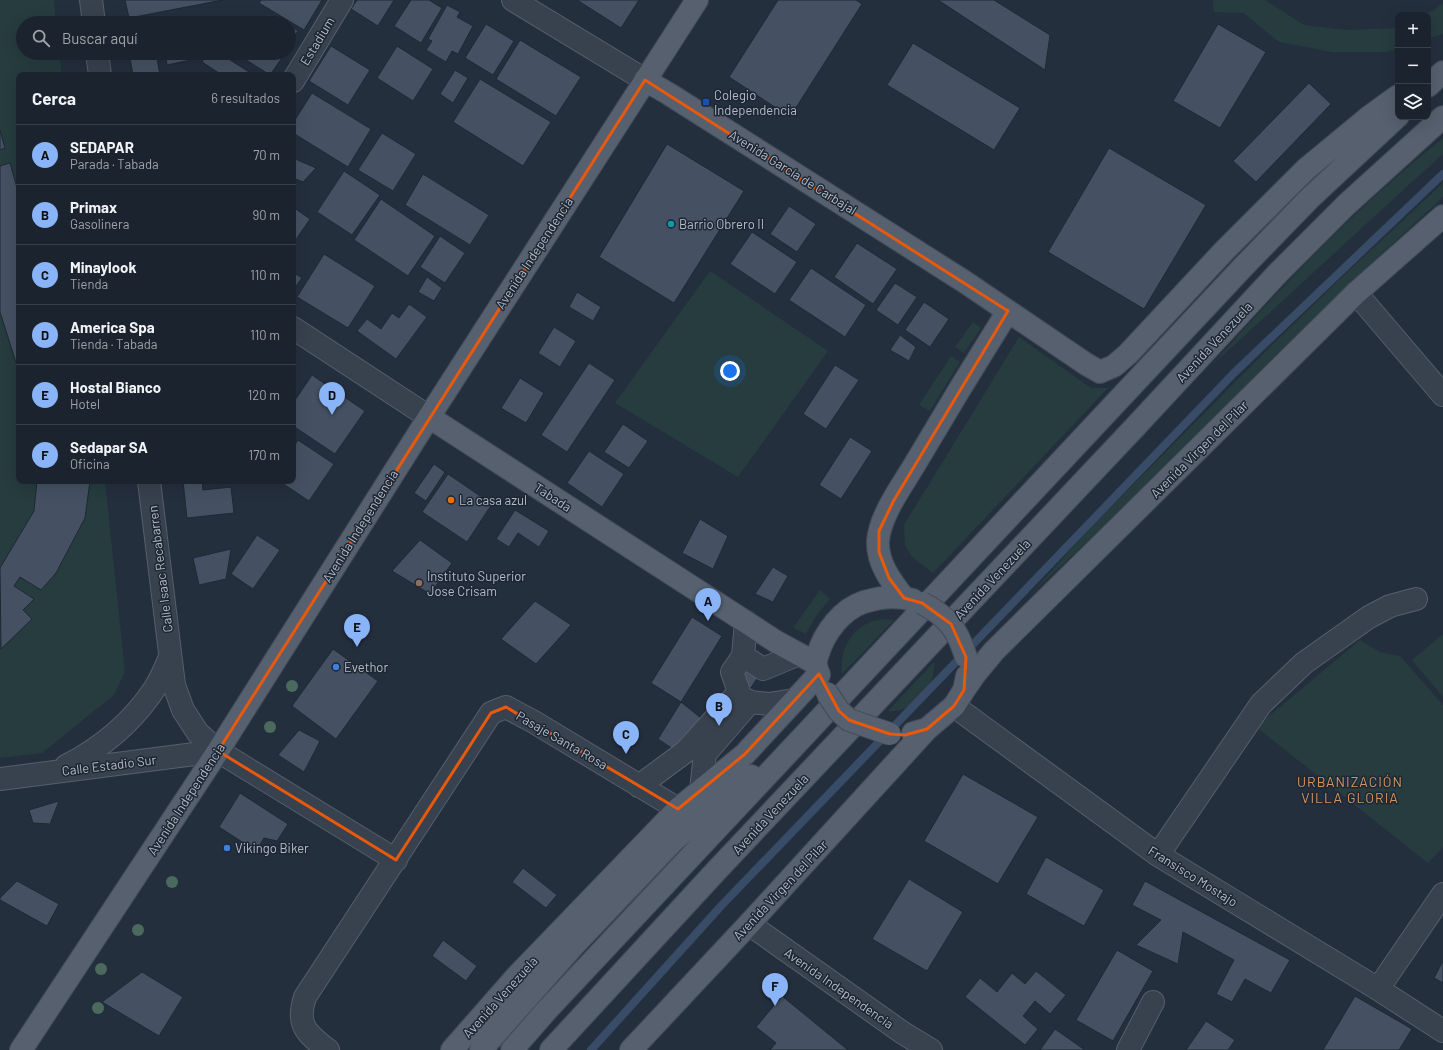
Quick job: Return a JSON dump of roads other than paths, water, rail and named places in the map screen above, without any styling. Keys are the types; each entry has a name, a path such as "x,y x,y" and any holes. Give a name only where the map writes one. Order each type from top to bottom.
{"main road":[{"name":"Avenida Independencia","path":"20,1050 218,751 429,417 697,0"},
{"path":"1431,73 1443,65"},
{"path":"1430,84 1443,72"},
{"name":"Avenida García de Carbajal","path":"645,80 959,277 1100,372 1114,366 1128,354 1224,251 1306,169 1369,117 1395,98"},
{"name":"Avenida Venezuela","path":"551,1050 589,1007 717,870 1278,273 1346,205 1443,117"},
{"path":"512,1050 546,1011 1243,267 1310,198 1395,119"},
{"name":"Avenida Virgen del Pilar","path":"959,698 975,674 994,651 1356,293 1443,216"},
{"path":"913,600 885,597 862,603 842,616 827,634 820,648 815,671 839,711 849,720 890,734 905,735 927,729 959,698 967,676 966,657 960,640 951,624 938,612 913,600 889,578 882,563 878,542 882,524 894,500 942,417 1008,311"},
{"name":"Tabada","path":"429,417 775,641 815,671"},
{"name":"Avenida Venezuela","path":"452,1050 517,976 678,809 745,754 794,700 815,671"},
{"name":"Avenida Virgen del Pilar","path":"631,1050 749,924 927,729"},
{"path":"481,1050 574,945 674,840 724,797 809,730"}],"street":[{"path":"91,0 93,16"},
{"name":"Estadium","path":"296,76 342,0"},
{"name":"Avenida García de Carbajal","path":"513,0 645,80"},
{"path":"98,60 100,72"},
{"path":"1356,293 1443,395"},
{"name":"Tabada","path":"296,330 429,417"},
{"name":"Calle Isaac Recabarren","path":"149,484 174,685 183,710 198,733 218,751"},
{"path":"1158,855 1261,704 1304,663 1369,617 1390,606 1416,599"},
{"path":"746,622 742,656 732,672 745,697 770,704 794,700"},
{"path":"742,656 763,669 815,671"},
{"path":"55,772 87,756 113,736 136,713 152,692 170,657"},
{"path":"639,786 685,752 745,697"},
{"path":"702,790 705,754 745,697"},
{"name":"Fransisco Mostajo","path":"959,698 1158,855 1378,989 1443,1031"},
{"name":"Pasaje Santa Rosa","path":"328,1050 313,1038 304,1026 301,1010 305,997 491,713 506,707 534,722 678,809"},
{"path":"218,751 396,860"},
{"name":"Calle Estadio Sur","path":"0,779 218,751"},
{"path":"1378,989 1443,894"},
{"name":"Avenida Independencia","path":"749,924 903,1033 931,1050"},
{"path":"1128,1050 1153,1002"}],"waterway":[{"path":"591,1050 721,906 1234,373 1443,174"}],"place":[{"name":"Colegio Independencia","path":"706,102"},
{"name":"Barrio Obrero II","path":"671,224"},
{"name":"America Spa","path":"332,415"},
{"name":"La casa azul","path":"451,500"},
{"name":"Instituto Superior Jose Crisam","path":"419,583"},
{"name":"SEDAPAR","path":"708,621"},
{"name":"Hostal Bianco","path":"357,647"},
{"name":"Evethor","path":"336,667"},
{"name":"Primax","path":"719,726"},
{"name":"Minaylook","path":"626,754"},
{"name":"Vikingo Biker","path":"227,848"},
{"name":"Sedapar SA","path":"775,1006"}],"district":[{"name":"URBANIZACIÓN VILLA GLORIA","path":"1350,790"}]}
